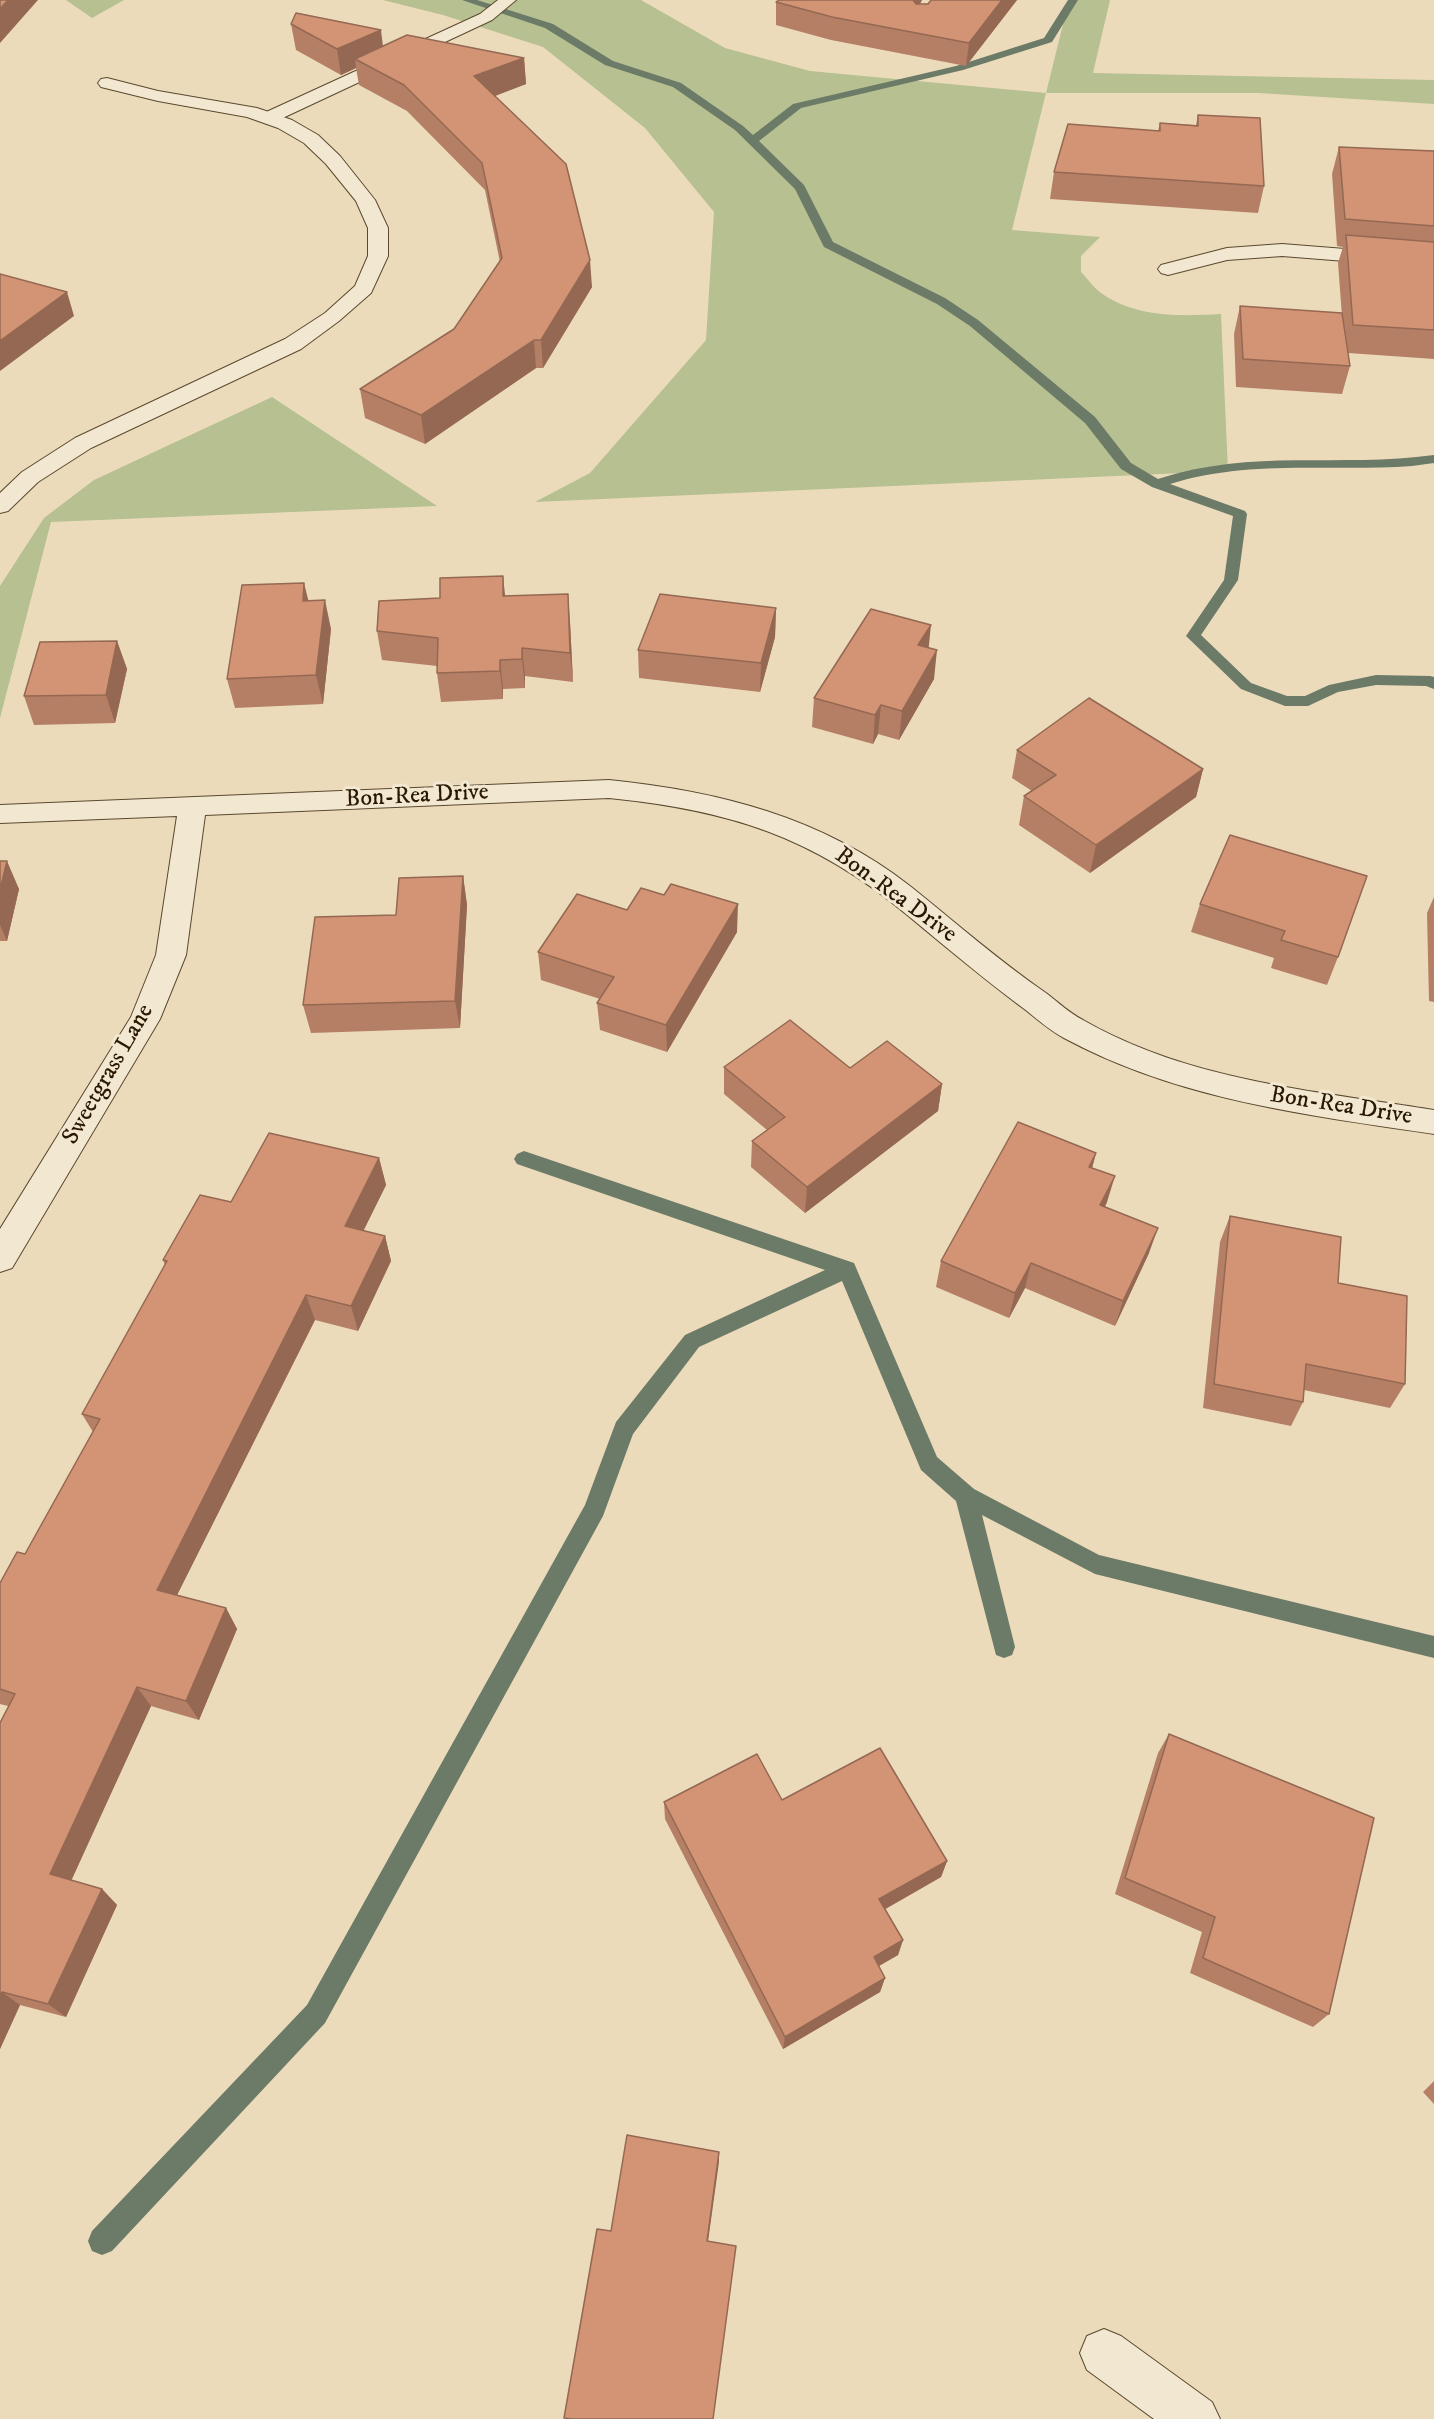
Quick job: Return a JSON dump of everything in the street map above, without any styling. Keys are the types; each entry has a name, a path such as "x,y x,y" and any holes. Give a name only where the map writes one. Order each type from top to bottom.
{"street":[{"path":"0,506 30,477 83,443 293,344 332,317 364,289 378,256 378,228 365,200 333,160 311,139 251,111 159,96 107,83"},
{"path":"1168,270 1227,254 1282,250 1434,262"},
{"name":"Bon-Rea Drive","path":"0,814 609,789 667,794 722,805 775,821 848,857 904,898 981,962 1073,1029 1147,1065 1232,1090 1434,1122"},
{"name":"Sweetgrass Lane","path":"0,1258 146,1019 171,955 192,807"},
{"path":"1104,2353 1195,2419"}],"lane":[{"path":"268,118 486,17 508,0"}],"green space":[{"path":"66,0 124,0 92,18"},
{"path":"383,0 641,0 725,48 810,71 1046,93 1012,230 1100,237 1081,256 1081,272 1098,290 1117,303 1161,314 1221,314 1228,471 535,502 590,473 706,340 714,212 645,128 543,47 443,15"},
{"path":"1069,0 1110,0 1093,73 1434,80 1434,104 1258,93 1046,93"},
{"path":"272,397 437,506 51,522 0,718 0,586 44,518 94,480"}],"building":[{"path":"0,0 8,0 0,9"},
{"path":"779,0 913,0 916,4 928,4 931,0 1002,0 969,43 832,17 776,2"},
{"path":"296,13 381,30 337,49 291,24"},
{"path":"407,35 524,58 474,76 566,164 590,260 541,340 534,340 421,415 360,389 454,329 502,258 482,163 404,85 355,59"},
{"path":"1198,115 1260,118 1264,186 1054,172 1068,124 1160,131 1160,123 1198,126"},
{"path":"1339,147 1434,151 1434,226 1345,219"},
{"path":"1346,235 1434,242 1434,330 1353,325"},
{"path":"0,274 67,292 0,341"},
{"path":"1240,306 1342,313 1350,366 1243,359"},
{"path":"503,576 503,596 568,594 570,653 522,648 522,659 500,660 500,671 437,673 438,638 377,631 379,601 440,598 440,578"},
{"path":"304,583 303,601 325,600 316,675 227,679 242,585"},
{"path":"660,594 776,608 761,663 638,650"},
{"path":"871,609 931,625 918,645 937,650 902,711 881,705 875,715 814,698"},
{"path":"117,641 106,695 24,696 40,642"},
{"path":"1089,698 1203,769 1096,845 1024,796 1056,775 1017,750"},
{"path":"1230,835 1367,876 1338,957 1281,940 1285,931 1200,904"},
{"path":"0,861 7,861 0,890"},
{"path":"463,876 455,1001 303,1005 315,917 396,915 399,878"},
{"path":"671,884 738,904 666,1025 597,1003 614,977 538,952 577,894 627,910 641,888 664,895"},
{"path":"790,1020 850,1068 887,1041 942,1084 807,1187 752,1141 785,1117 724,1067"},
{"path":"1018,1122 1096,1153 1089,1167 1115,1176 1100,1205 1158,1228 1123,1301 1031,1263 1015,1293 941,1261"},
{"path":"269,1133 379,1158 345,1226 385,1236 351,1306 306,1295 157,1590 226,1608 186,1701 137,1687 50,1874 102,1889 48,2004 2,1992 0,1996 0,1723 15,1694 0,1689 0,1583 17,1552 25,1554 100,1419 82,1414 167,1261 163,1260 200,1195 231,1202"},
{"path":"1230,1216 1341,1237 1338,1283 1407,1296 1405,1384 1306,1364 1303,1402 1214,1384"},
{"path":"1169,1734 1374,1818 1329,2014 1203,1958 1215,1917 1125,1878"},
{"path":"880,1748 947,1861 879,1899 903,1940 874,1957 885,1978 785,2037 664,1802 757,1754 782,1800"},
{"path":"627,2135 719,2152 707,2241 736,2246 713,2419 564,2418 597,2229 611,2231"}],"waterway":[{"path":"467,0 549,26 609,63 677,85 739,128 800,187 828,244 941,301 974,323 1090,420 1126,466 1157,484"},
{"path":"753,140 797,106 959,68 1048,40 1073,0"},
{"path":"1157,484 1230,466 1277,463 1390,464 1434,459"},
{"path":"1157,484 1240,514 1231,580 1193,636 1246,686 1285,701 1308,701 1334,688 1376,680 1430,681 1434,684"},
{"path":"524,1159 847,1269"},
{"path":"102,2241 316,2014 595,1509 624,1429 692,1341 847,1269"},
{"path":"847,1269 929,1463 966,1496"},
{"path":"966,1496 1095,1564 1434,1647"},
{"path":"966,1496 1004,1647"}]}
